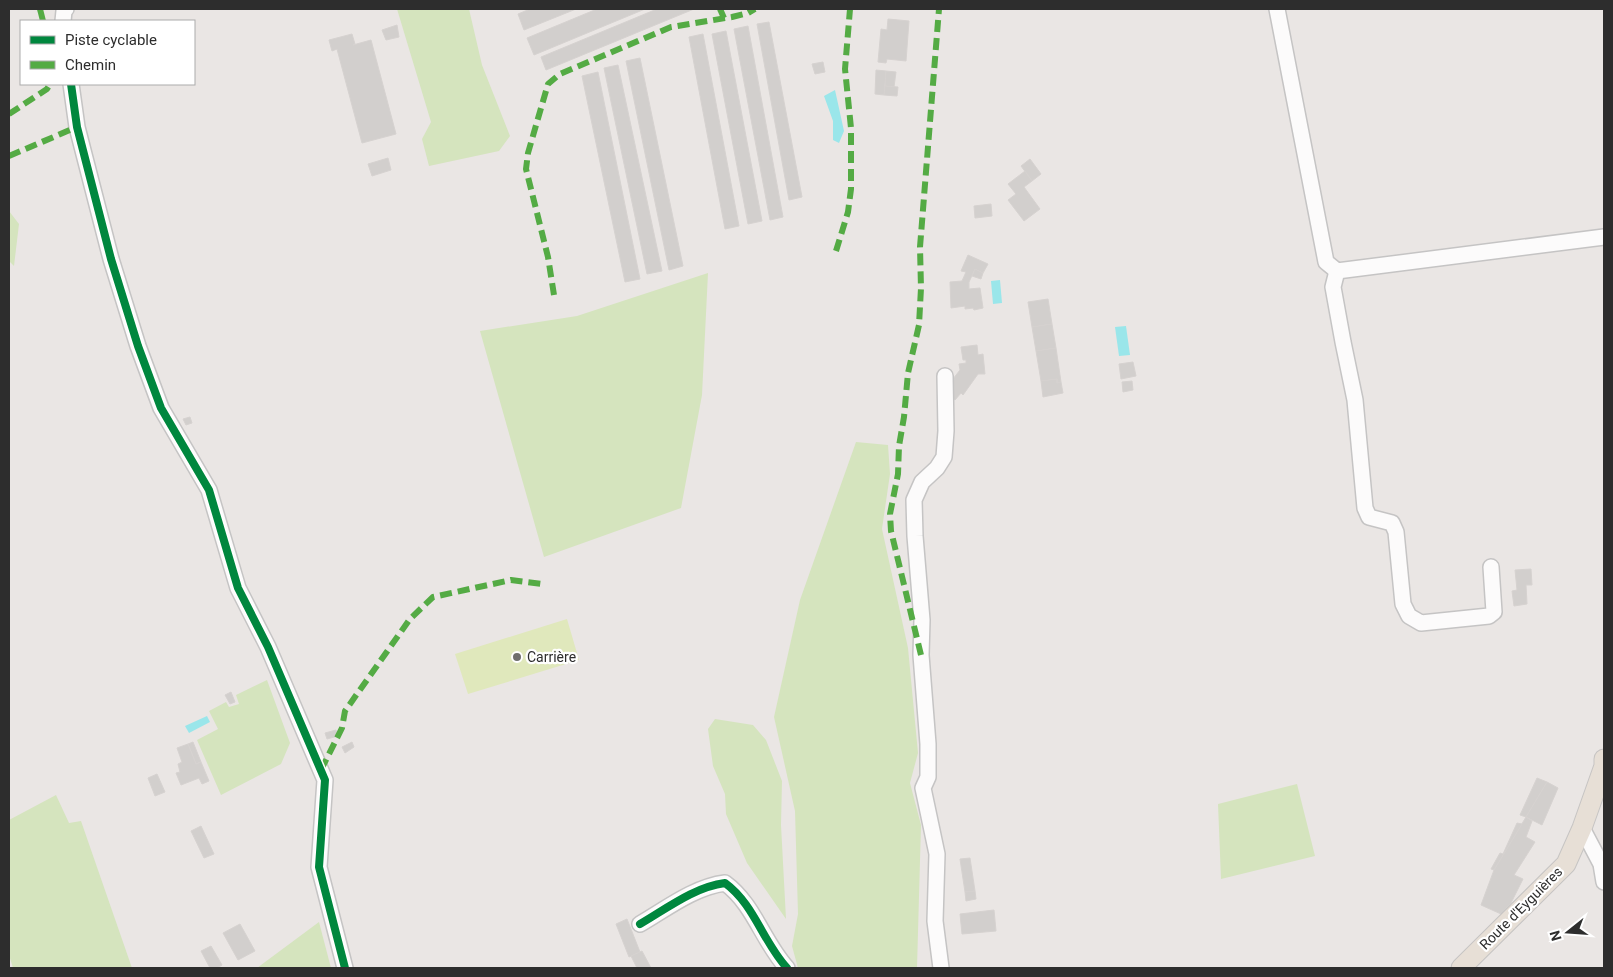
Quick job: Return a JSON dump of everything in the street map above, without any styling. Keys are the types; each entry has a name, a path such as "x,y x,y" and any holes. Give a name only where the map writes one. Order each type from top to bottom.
{"main road":[{"name":"Route d'Eyguières","path":"1462,968 1566,864 1582,828 1604,766 1604,759"}],"street":[{"path":"1277,9 1326,262 1337,271 1604,237"},
{"path":"71,85 77,127 111,259 138,346 162,408 209,490 238,588 268,647 325,780 319,867 345,968"},
{"path":"1337,271 1333,287 1342,342 1355,400 1365,508 1369,517 1392,523 1396,532 1402,604 1409,616 1421,623 1489,616 1494,612 1491,567"},
{"path":"941,968 935,921 937,854 923,788 928,777 928,744 914,500 922,482 937,468 944,458 946,431 945,376"},
{"path":"1582,828 1601,864 1604,882"},
{"path":"640,924 698,890 712,884 725,883 735,890 759,925 776,956 786,968"}],"green space":[{"path":"397,9 469,9 482,65 510,136 499,151 429,166 422,139 431,122"},
{"path":"9,211 19,224 14,266 9,261"},
{"path":"708,273 702,395 681,508 544,557 480,331 577,316"},
{"path":"856,442 888,445 890,474 882,529 908,648 918,753 910,783 921,825 917,968 798,968 792,946 798,914 795,811 774,717 800,600"},
{"name":"Carrière","path":"567,619 579,660 468,694 455,654"},
{"path":"267,680 290,743 281,764 221,795 197,740 218,729 209,711 226,702 229,707 239,704 236,695"},
{"path":"715,719 753,725 766,740 782,781 781,825 786,919 747,863 726,814 725,794 713,766 708,729"},
{"path":"1297,784 1315,856 1221,879 1218,804"},
{"path":"56,795 69,823 81,821 132,968 13,968 9,955 9,820"},
{"path":"319,922 331,968 257,968"}],"water":[{"path":"835,90 844,131 839,143 833,140 833,121 824,96"},
{"path":"1000,280 1002,303 993,304 991,281"},
{"path":"1126,326 1130,355 1119,356 1115,327"},
{"path":"207,716 210,722 189,733 185,726"}],"building":[{"path":"530,9 576,9 524,30 518,14"},
{"path":"597,9 645,9 534,55 527,38"},
{"path":"657,9 694,9 546,70 541,57"},
{"path":"888,19 909,21 906,61 887,59 886,63 878,62 881,29 887,30"},
{"path":"769,22 802,197 789,200 757,24"},
{"path":"397,25 399,37 386,40 382,30"},
{"path":"748,26 783,217 770,220 734,29"},
{"path":"726,31 762,221 748,224 712,34"},
{"path":"352,34 355,44 353,45 371,40 396,134 362,143 337,49 332,51 329,40"},
{"path":"703,34 739,226 725,229 689,37"},
{"path":"640,58 683,266 669,270 626,61"},
{"path":"823,62 825,72 815,74 812,64"},
{"path":"618,65 662,271 647,274 604,68"},
{"path":"876,70 886,71 884,95 875,94"},
{"path":"886,71 896,72 894,87 885,86"},
{"path":"598,72 640,279 625,282 582,76"},
{"path":"885,86 898,87 897,96 884,95"},
{"path":"388,158 391,170 372,176 368,164"},
{"path":"1030,159 1041,174 1032,181 1021,166"},
{"path":"1025,171 1032,181 1024,187 1040,209 1024,221 1008,200 1016,194 1008,184"},
{"path":"991,204 992,216 975,218 974,206"},
{"path":"968,255 988,264 983,273 975,269 969,282 969,289 980,288 983,308 965,309 965,306 951,308 950,282 962,281 966,272 961,271"},
{"path":"975,269 983,273 981,279 972,276"},
{"path":"1048,299 1052,324 1032,327 1028,302"},
{"path":"1052,324 1056,348 1036,351 1032,327"},
{"path":"977,345 978,355 983,354 985,374 978,374 963,395 961,393 955,400 949,395 954,388 949,384 960,370 959,364 966,363 966,360 963,360 961,347"},
{"path":"1056,348 1061,382 1057,383 1057,379 1041,381 1036,351"},
{"path":"1133,362 1136,376 1121,379 1119,364"},
{"path":"1057,379 1057,383 1061,382 1063,393 1043,397 1041,381"},
{"path":"1132,381 1133,390 1123,392 1122,382"},
{"path":"190,417 192,423 186,425 183,419"},
{"path":"1531,569 1532,585 1526,585 1527,604 1514,606 1512,591 1517,590 1515,570"},
{"path":"231,692 235,702 230,704 225,695"},
{"path":"336,730 338,736 327,739 325,733"},
{"path":"193,742 201,762 196,764 188,744"},
{"path":"352,742 354,747 345,753 342,747"},
{"path":"188,744 196,764 201,762 209,781 202,784 199,778 181,785 176,773 180,772 178,764 182,762 177,748"},
{"path":"157,774 165,792 155,796 148,778"},
{"path":"1537,778 1547,782 1526,817 1520,815"},
{"path":"1547,782 1558,788 1542,825 1526,817"},
{"path":"1526,817 1532,821 1526,837 1535,842 1514,875 1523,879 1511,903 1501,914 1481,905 1494,870"},
{"path":"1517,823 1522,824 1494,870 1491,869 1500,853 1503,854"},
{"path":"201,826 214,854 204,858 191,831"},
{"path":"970,858 975,891 965,892 960,859"},
{"path":"975,891 976,899 966,901 965,892"},
{"path":"994,910 996,931 962,934 960,914"},
{"path":"627,919 640,952 629,957 616,924"},
{"path":"240,924 255,951 238,960 223,933"},
{"path":"211,946 222,965 217,968 210,968 201,951"},
{"path":"642,951 651,968 637,968 631,956"}],"marked path":[{"path":"40,9 43,20"},
{"path":"720,9 724,18"},
{"path":"554,295 548,257 526,169 528,153 548,84 560,74 671,27 732,17 755,9"},
{"path":"836,251 848,212 851,189 851,128 845,69 850,9"},
{"path":"921,655 891,531 890,514 898,474 899,446 908,373 919,325 921,288 920,247 939,9"},
{"path":"9,114 47,89 49,85"},
{"path":"9,156 77,127"},
{"path":"321,770 342,728 345,711 410,619 433,597 511,580 543,584"}],"cycle path":[{"path":"71,85 77,127 111,259 138,346 161,408 209,490 238,588 268,647 325,780 319,867 345,968"},
{"path":"640,924 691,894 725,883 744,901 771,947 787,968"}],"place":[{"name":"Carrière","path":"517,657"}]}
